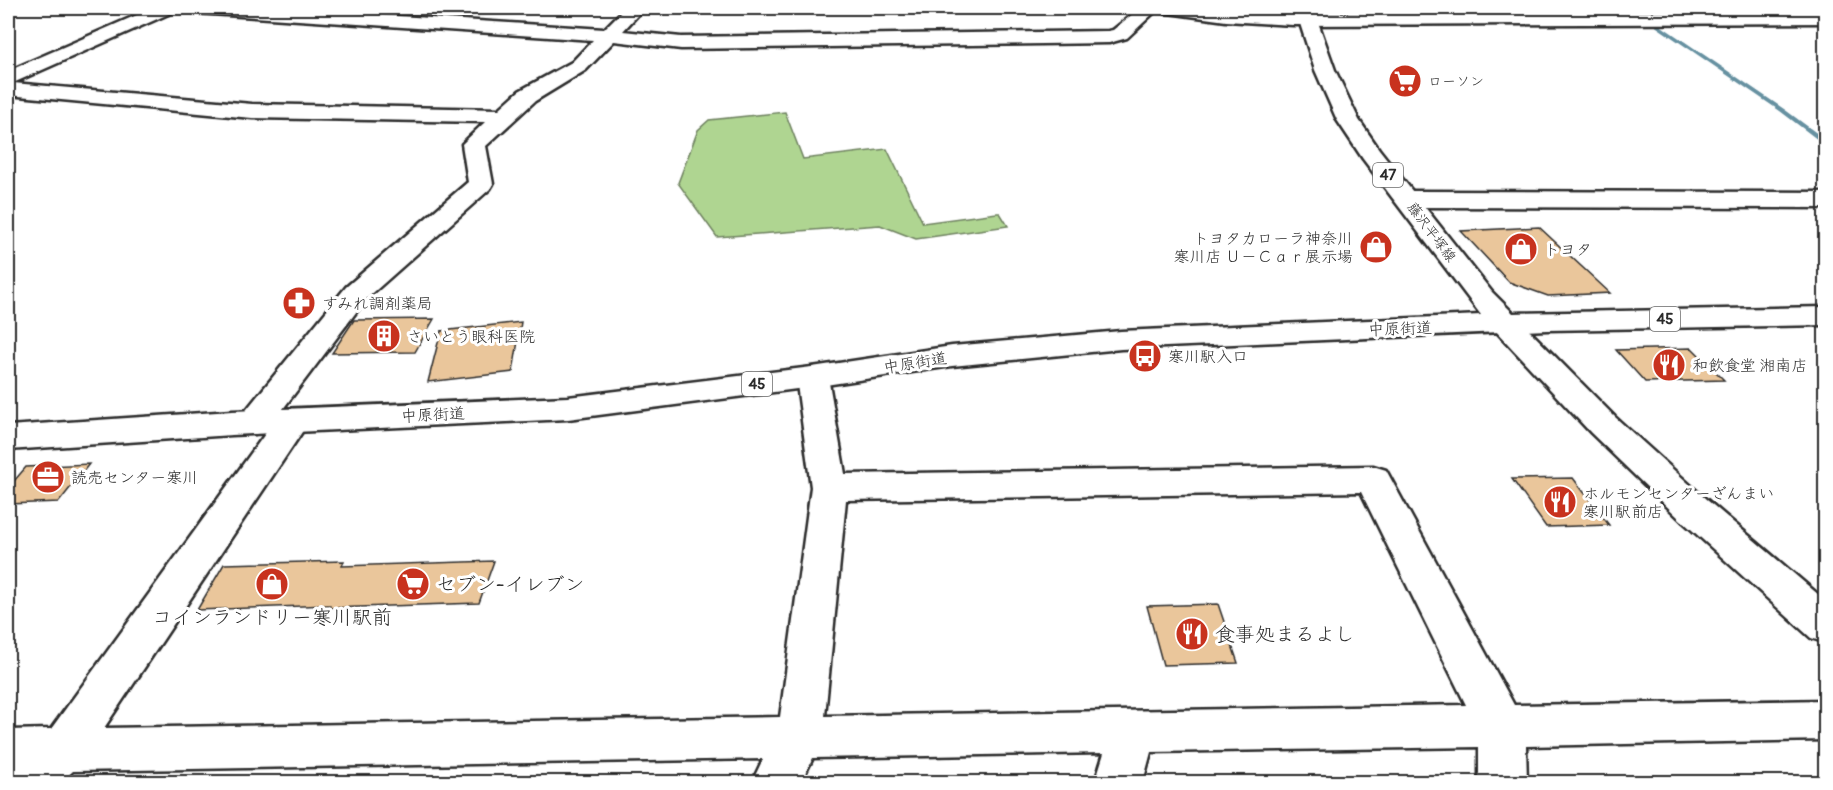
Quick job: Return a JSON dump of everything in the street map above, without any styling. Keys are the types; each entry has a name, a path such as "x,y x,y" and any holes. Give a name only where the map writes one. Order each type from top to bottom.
{"street":[{"path":"8,78 167,8"},
{"path":"195,8 324,12 681,43 1109,37 1120,34 1150,8"},
{"path":"27,783 63,750 356,293 482,184 474,144 527,96 579,66 635,8"},
{"path":"1168,8 1226,15 1306,13 1826,17"},
{"name":"藤沢平塚線","path":"1306,13 1325,70 1348,120 1371,154 1482,298 1603,425 1694,510 1826,626"},
{"path":"8,88 252,111 505,116"},
{"path":"1408,200 1826,200"},
{"name":"中原街道","path":"8,438 274,421 568,408 812,377 952,356 1121,340 1505,323 1826,316"},
{"path":"776,783 800,738 829,487 812,377"},
{"path":"829,487 1373,479 1486,700 1502,726 1503,783"},
{"path":"8,751 1826,720"},
{"path":"1119,783 1133,732"}],"shaded area":[{"path":"1661,8 1825,8 1826,14 1673,14"}],"green space":[{"path":"785,112 803,159 887,149 923,223 1000,213 1008,226 916,239 880,225 717,237 678,183 698,130 709,120"}],"building":[{"name":"トヨタ","path":"1539,227 1610,293 1548,296 1509,282 1461,231"},
{"name":"さいとう眼科医院","path":"434,319 415,352 332,353 354,320"},
{"path":"521,322 513,372 428,382 441,331"},
{"name":"和飲食堂 湘南店","path":"1692,348 1724,380 1645,382 1616,350"},
{"name":"読売センター寒川","path":"89,464 59,502 8,504 8,488 26,467"},
{"name":"ホルモンセンターざんまい 寒川駅前店","path":"1573,478 1609,525 1546,527 1512,479"},
{"path":"344,561 342,566 494,561 479,603 197,610 224,564"},
{"name":"食事処まるよし","path":"1218,604 1238,663 1163,665 1147,606"}],"waterway":[{"path":"1632,8 1782,110 1826,144"}],"place":[{"name":"ローソン","path":"1405,81"},
{"name":"トヨタカローラ神奈川 寒川店 Ｕ－Ｃａｒ展示場","path":"1376,247"},
{"name":"トヨタ","path":"1521,249"},
{"name":"すみれ調剤薬局","path":"299,303"},
{"name":"さいとう眼科医院","path":"384,336"},
{"name":"寒川駅入口","path":"1145,356"},
{"name":"和飲食堂 湘南店","path":"1669,365"},
{"name":"読売センター寒川","path":"48,477"},
{"name":"ホルモンセンターざんまい 寒川駅前店","path":"1560,502"},
{"name":"コインランドリー寒川駅前","path":"272,584"},
{"name":"セブン-イレブン","path":"413,584"},
{"name":"食事処まるよし","path":"1192,634"}]}
